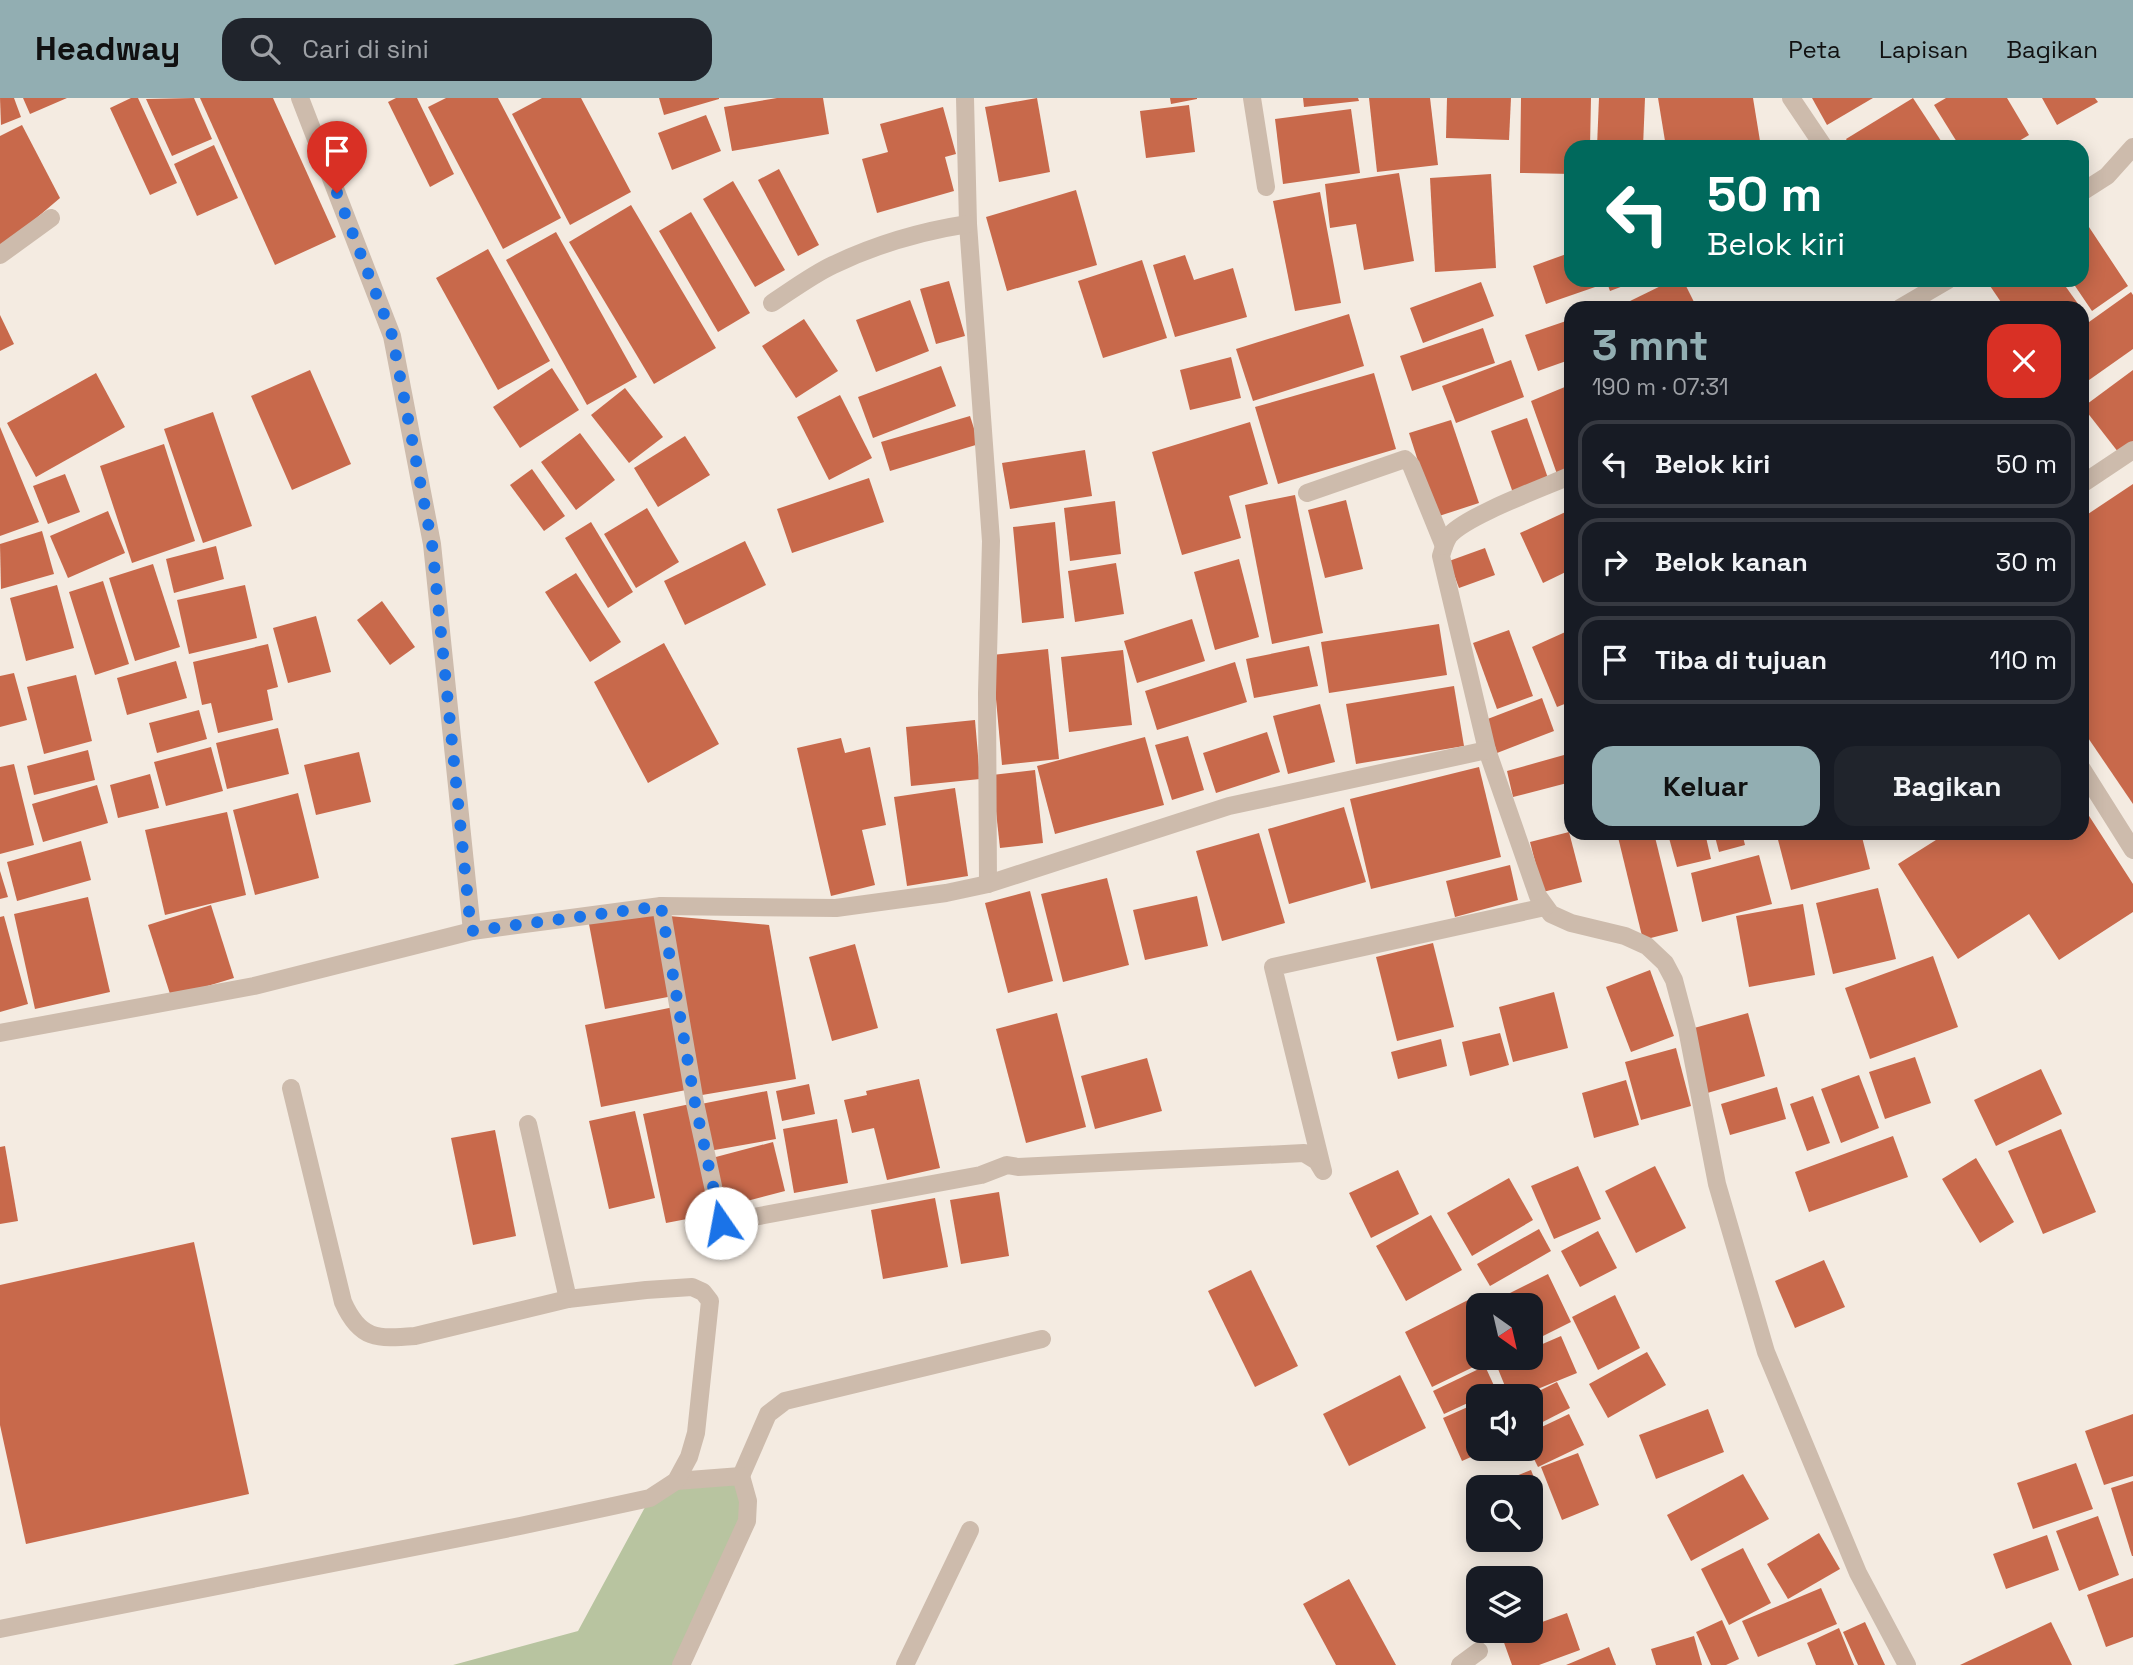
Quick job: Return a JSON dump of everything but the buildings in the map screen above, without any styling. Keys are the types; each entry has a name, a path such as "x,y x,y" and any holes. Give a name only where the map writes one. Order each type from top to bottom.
{"street":[{"path":"300,98 392,335 432,544 471,931"},
{"path":"965,98 968,224 991,541 987,693 988,884"},
{"path":"1252,98 1266,187"},
{"path":"1791,98 1819,140"},
{"path":"2089,188 2107,176 2133,147"},
{"path":"0,255 51,218"},
{"path":"772,303 831,266 862,253 925,232 968,224"},
{"path":"1908,301 1923,287"},
{"path":"2089,479 2133,450"},
{"path":"1307,493 1405,459 1411,465 1444,546"},
{"path":"1564,479 1465,522 1450,536 1441,556 1488,750 1538,896 1545,907 1551,914 1572,923 1625,936 1647,946 1665,963 1674,980 1684,1017 1717,1184 1766,1352 1858,1573 1907,1665"},
{"path":"0,1033 254,986 471,931 661,906 836,908 946,893 988,884 1229,806 1488,750"},
{"path":"2089,780 2133,850"},
{"path":"661,906 695,1103 721,1223 981,1175 1007,1165 1018,1167 1304,1153 1317,1161 1323,1171 1273,967 1545,907"},
{"path":"0,1629 650,1498 676,1481 689,1457 696,1433 710,1301 703,1292 692,1287 568,1299 415,1336 389,1338 366,1333 352,1322 343,1302 291,1088"},
{"path":"528,1124 568,1299"},
{"path":"681,1665 747,1521 748,1501 741,1476 768,1415 785,1401 1042,1339"},
{"path":"676,1481 741,1476"},
{"path":"905,1665 970,1530"},
{"path":"1461,1665 1479,1651"}],"green space":[{"path":"741,1476 748,1501 681,1665 453,1665 578,1631 650,1498 676,1481"}],"route":[{"path":"337,193 392,335 432,544 471,931 661,906 695,1103 721,1223"}]}
